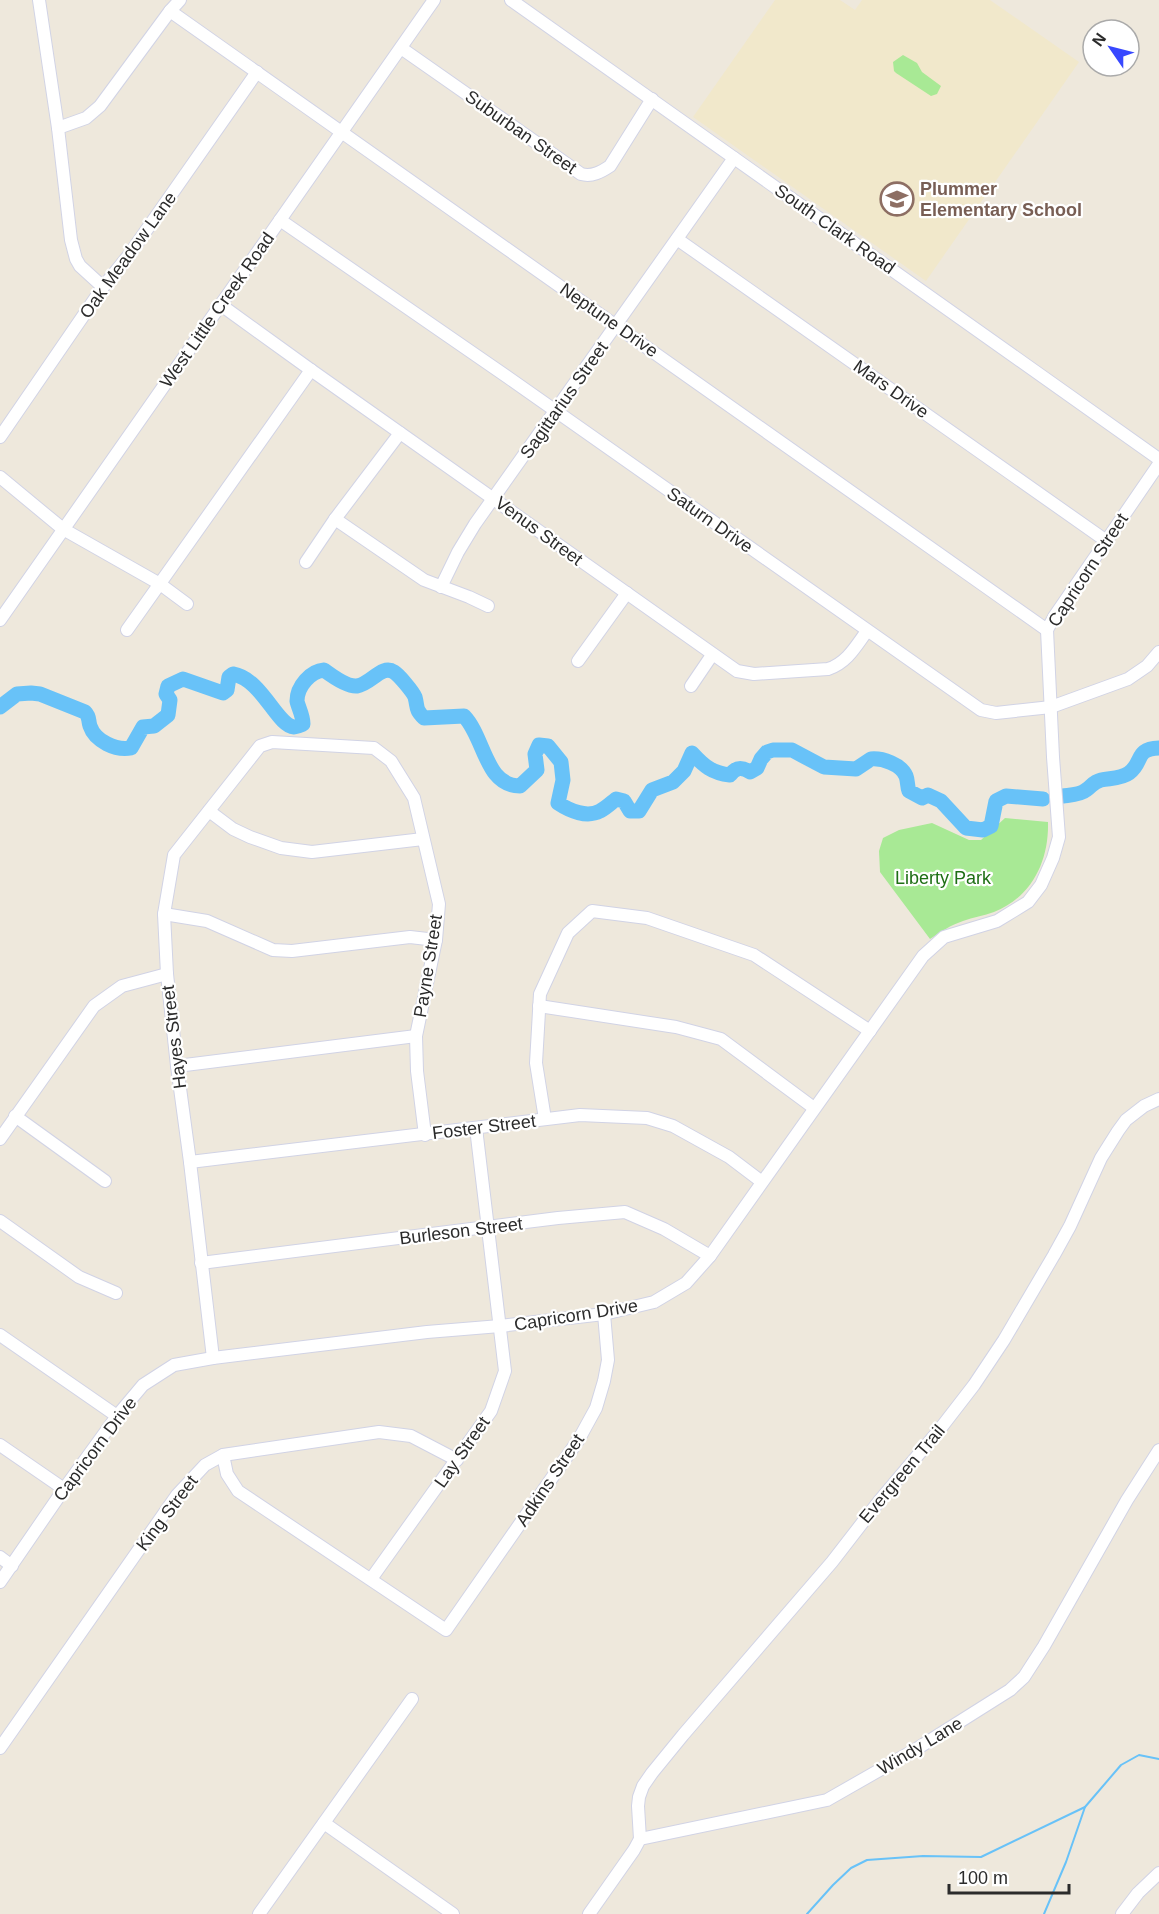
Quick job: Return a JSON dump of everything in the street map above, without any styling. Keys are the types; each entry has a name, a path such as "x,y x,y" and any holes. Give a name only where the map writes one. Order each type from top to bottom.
{"street":[{"path":"39,0 58,128 71,240 80,267 103,287"},
{"path":"58,128 86,118 100,106 170,10 180,0"},
{"name":"West Little Creek Road","path":"0,620 434,0"},
{"name":"South Clark Road","path":"511,0 1159,459"},
{"name":"Neptune Drive","path":"170,10 1047,630"},
{"name":"Suburban Street","path":"400,48 581,174 588,176 610,165 652,99"},
{"name":"Oak Meadow Lane","path":"0,437 103,287 129,255 257,72"},
{"name":"Sagittarius Street","path":"441,587 458,552 494,498 734,158"},
{"name":"Saturn Drive","path":"280,220 981,710 996,713 1051,707 1128,679 1147,666 1159,652"},
{"name":"Mars Drive","path":"677,239 1105,540"},
{"name":"Venus Street","path":"221,305 737,671 754,674 828,669 838,666 849,657 867,631"},
{"path":"127,630 311,370"},
{"path":"306,561 400,433"},
{"name":"Capricorn Street","path":"1053,757 1047,630 1105,540 1159,464"},
{"path":"0,477 63,529 160,584 187,604"},
{"path":"335,519 424,580 488,606"},
{"path":"578,661 627,593"},
{"path":"691,686 712,655"},
{"name":"Payne Street","path":"260,746 272,742 374,748 391,761 414,798 439,904 436,940 416,1036 417,1071 425,1135"},
{"name":"Hayes Street","path":"213,1358 177,1066 167,974 164,914 174,855 260,746"},
{"name":"Capricorn Drive","path":"0,1582 117,1416 142,1385 174,1365 213,1358 427,1332 604,1314 654,1302 686,1283 710,1256 923,956 944,937 997,921 1028,902 1041,885 1059,837 1053,757"},
{"path":"209,811 233,829 281,848 312,852 423,839"},
{"path":"545,1119 536,1063 540,994 568,933 592,911 647,918 754,955 870,1031"},
{"path":"164,914 207,921 273,950 292,951 410,937 436,940"},
{"path":"0,1139 94,1006 122,986 167,974"},
{"path":"539,1006 676,1028 721,1039 814,1108"},
{"path":"177,1066 416,1036"},
{"name":"Evergreen Trail","path":"640,1839 639,1797 652,1773 832,1562 974,1385 1004,1340 1065,1235 1101,1158 1113,1139 1126,1120 1144,1106 1159,1099"},
{"name":"Foster Street","path":"190,1162 580,1115 647,1118 673,1126 729,1157 762,1182"},
{"path":"15,1116 105,1181"},
{"name":"Lay Street","path":"371,1579 491,1411 505,1371 476,1128"},
{"name":"Burleson Street","path":"201,1263 625,1212 664,1229 710,1256"},
{"path":"0,1221 79,1277 116,1293"},
{"name":"Adkins Street","path":"371,1579 446,1630 579,1439 596,1408 608,1359 604,1314"},
{"path":"0,1335 117,1416"},
{"name":"King Street","path":"0,1748 177,1495 205,1465 223,1455 380,1432 411,1436 457,1460"},
{"path":"0,1445 64,1489"},
{"name":"Windy Lane","path":"640,1839 826,1800 918,1748 1010,1690 1024,1677 1044,1646 1126,1500 1159,1450"},
{"path":"223,1455 227,1474 238,1491 371,1579"},
{"path":"0,1557 12,1566"},
{"path":"259,1914 412,1699"},
{"path":"324,1822 453,1914"},
{"path":"589,1914 640,1839"},
{"path":"1122,1914 1138,1893 1159,1873"}],"shaded area":[{"name":"Plummer Elementary School","path":"775,0 840,0 855,10 862,0 990,0 1079,62 926,281 693,117"}],"green space":[{"path":"903,55 917,63 922,72 941,86 937,94 931,96 894,71 893,62"},
{"name":"Liberty Park","path":"1005,818 1048,822 1045,850 1036,876 1019,897 1007,905 954,925 930,939 880,872 879,851 883,838 899,830 932,823 969,840 981,840"}],"waterway":[{"path":"0,707 17,694 40,694 85,712 96,736 107,744 125,749 131,748 143,727 154,726 168,715 170,700 166,694 168,686 183,679 223,693 227,690 229,677 233,674 243,678 261,693 281,719 294,727 303,724 297,701 299,690 314,673 324,670 345,683 357,686 381,672 390,670 399,676 412,691 418,710 424,718 464,716 477,736 492,770 508,784 520,786 537,770 535,754 539,745 548,746 561,762 563,780 558,803 579,813 595,813 616,799 624,801 630,811 639,811 652,790 673,782 684,771 692,753 709,768 718,773 730,775 737,769 750,772 757,768 767,752 773,750 792,750 824,767 856,769 871,759 891,763 904,772 909,791 922,798 928,795 941,801 966,828 983,830 991,826 996,801 1006,796 1043,799"},
{"path":"1063,796 1081,793 1098,781 1126,775 1134,769 1142,753 1159,748"},
{"path":"1044,1914 1066,1862 1085,1807 1121,1765 1139,1755 1159,1759"},
{"path":"807,1914 851,1868 867,1860 923,1856 981,1857 1085,1807"}],"place":[{"name":"Plummer Elementary School","path":"897,199"}]}
